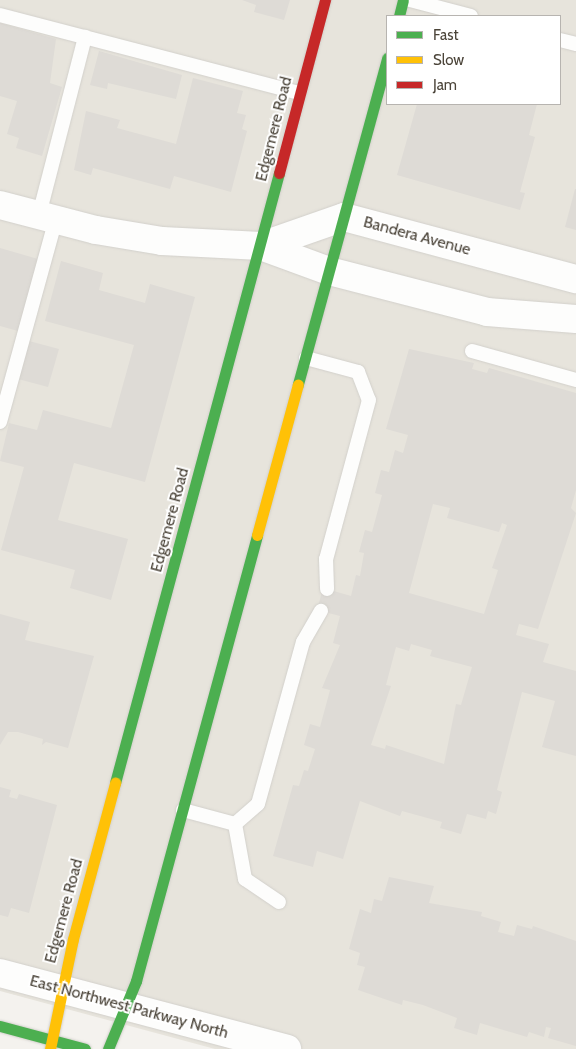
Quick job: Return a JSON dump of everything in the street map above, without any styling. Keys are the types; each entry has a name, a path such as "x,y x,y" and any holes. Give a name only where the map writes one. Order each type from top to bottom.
{"street":[{"name":"Edgemere Road","path":"51,1045 60,989 261,246 299,93 325,0"},
{"path":"399,15 403,0"},
{"path":"108,1049 128,1007 386,62"},
{"name":"Bandera Avenue","path":"0,204 48,217 162,241 261,246 329,271 486,312 576,319"},
{"name":"Bandera Avenue","path":"261,246 344,217 576,279"},
{"name":"East Northwest Parkway North","path":"0,973 287,1049"},
{"path":"0,1026 51,1045 85,1049"}],"lane":[{"path":"410,0 467,15"},
{"path":"0,15 299,93"},
{"path":"0,422 48,217 85,38"},
{"path":"561,40 576,44"},
{"path":"472,351 576,380"},
{"path":"306,358 358,372 369,400 326,559 327,589"},
{"path":"234,824 258,804 304,642 321,611"},
{"path":"183,810 234,824"},
{"path":"234,824 245,879 279,902"}],"shaded area":[{"path":"0,0 576,0 576,1049 215,1049 0,991"}],"building":[{"path":"242,0 290,0 284,20 254,12 256,5"},
{"path":"0,23 56,39 50,83 62,87 42,156 16,148 19,138 7,134 17,101 0,96"},
{"path":"99,51 182,75 176,99 108,83 107,89 90,85"},
{"path":"193,78 243,91 237,113 246,115 242,129 247,131 231,192 174,176 170,189 93,168 91,175 74,170 86,111 120,120 117,128 176,144"},
{"path":"417,105 537,105 529,135 535,137 520,192 525,193 520,210 397,175"},
{"path":"576,189 576,230 565,227"},
{"path":"0,248 38,259 18,331 0,326"},
{"path":"61,261 103,273 99,290 145,303 150,284 195,297 145,482 74,463 58,520 128,539 111,600 70,588 75,570 1,550 24,467 0,461 9,423 37,430 43,410 111,428 134,345 45,321"},
{"path":"29,341 59,349 48,387 18,379"},
{"path":"409,349 474,363 472,369 487,373 489,368 576,393 576,490 571,508 576,513 538,629 519,624 516,635 549,644 543,662 576,671 576,756 542,747 555,701 522,692 497,790 502,792 496,814 488,811 486,819 467,814 461,834 440,828 442,822 402,811 400,816 360,801 343,859 317,851 313,867 273,856 293,785 299,786 304,770 308,771 315,749 304,745 310,724 320,727 330,690 322,688 340,645 333,643 340,616 317,610 323,588 351,596 356,575 360,576 364,553 359,552 365,530 372,532 382,495 375,493 381,470 389,472 395,450 403,453 408,435 386,429","holes":["433,504 450,508 447,518 499,532 502,523 507,525 492,568 498,570 484,614 409,593","411,644 432,650 430,656 472,667 461,705 456,704 444,764 386,745 385,749 371,745 391,686 386,685 396,647 409,651"]},
{"path":"0,614 30,622 25,640 94,656 68,748 46,742 42,745 43,739 18,732 8,732 0,745"},
{"path":"0,787 11,790 9,797 17,799 19,794 57,805 29,913 11,908 8,917 0,915"},
{"path":"389,877 434,886 429,903 482,912 481,916 501,922 498,932 514,936 517,925 532,929 533,926 576,941 576,1046 548,1038 551,1028 546,1027 544,1037 529,1032 527,1037 480,1023 477,1035 454,1028 457,1018 423,1005 403,1000 402,1005 358,990 365,967 357,965 360,953 349,949 360,909 371,913 374,899 382,901"}],"traffic: fast":[{"path":"399,15 403,0"},
{"path":"298,384 386,62"},
{"path":"115,783 279,173"},
{"path":"108,1049 136,981 257,535"},
{"path":"0,1026 85,1049"}],"traffic: slow":[{"path":"257,535 298,384"},
{"path":"50,1049 73,939 115,783"}],"traffic: jam":[{"path":"279,173 325,0"}]}
